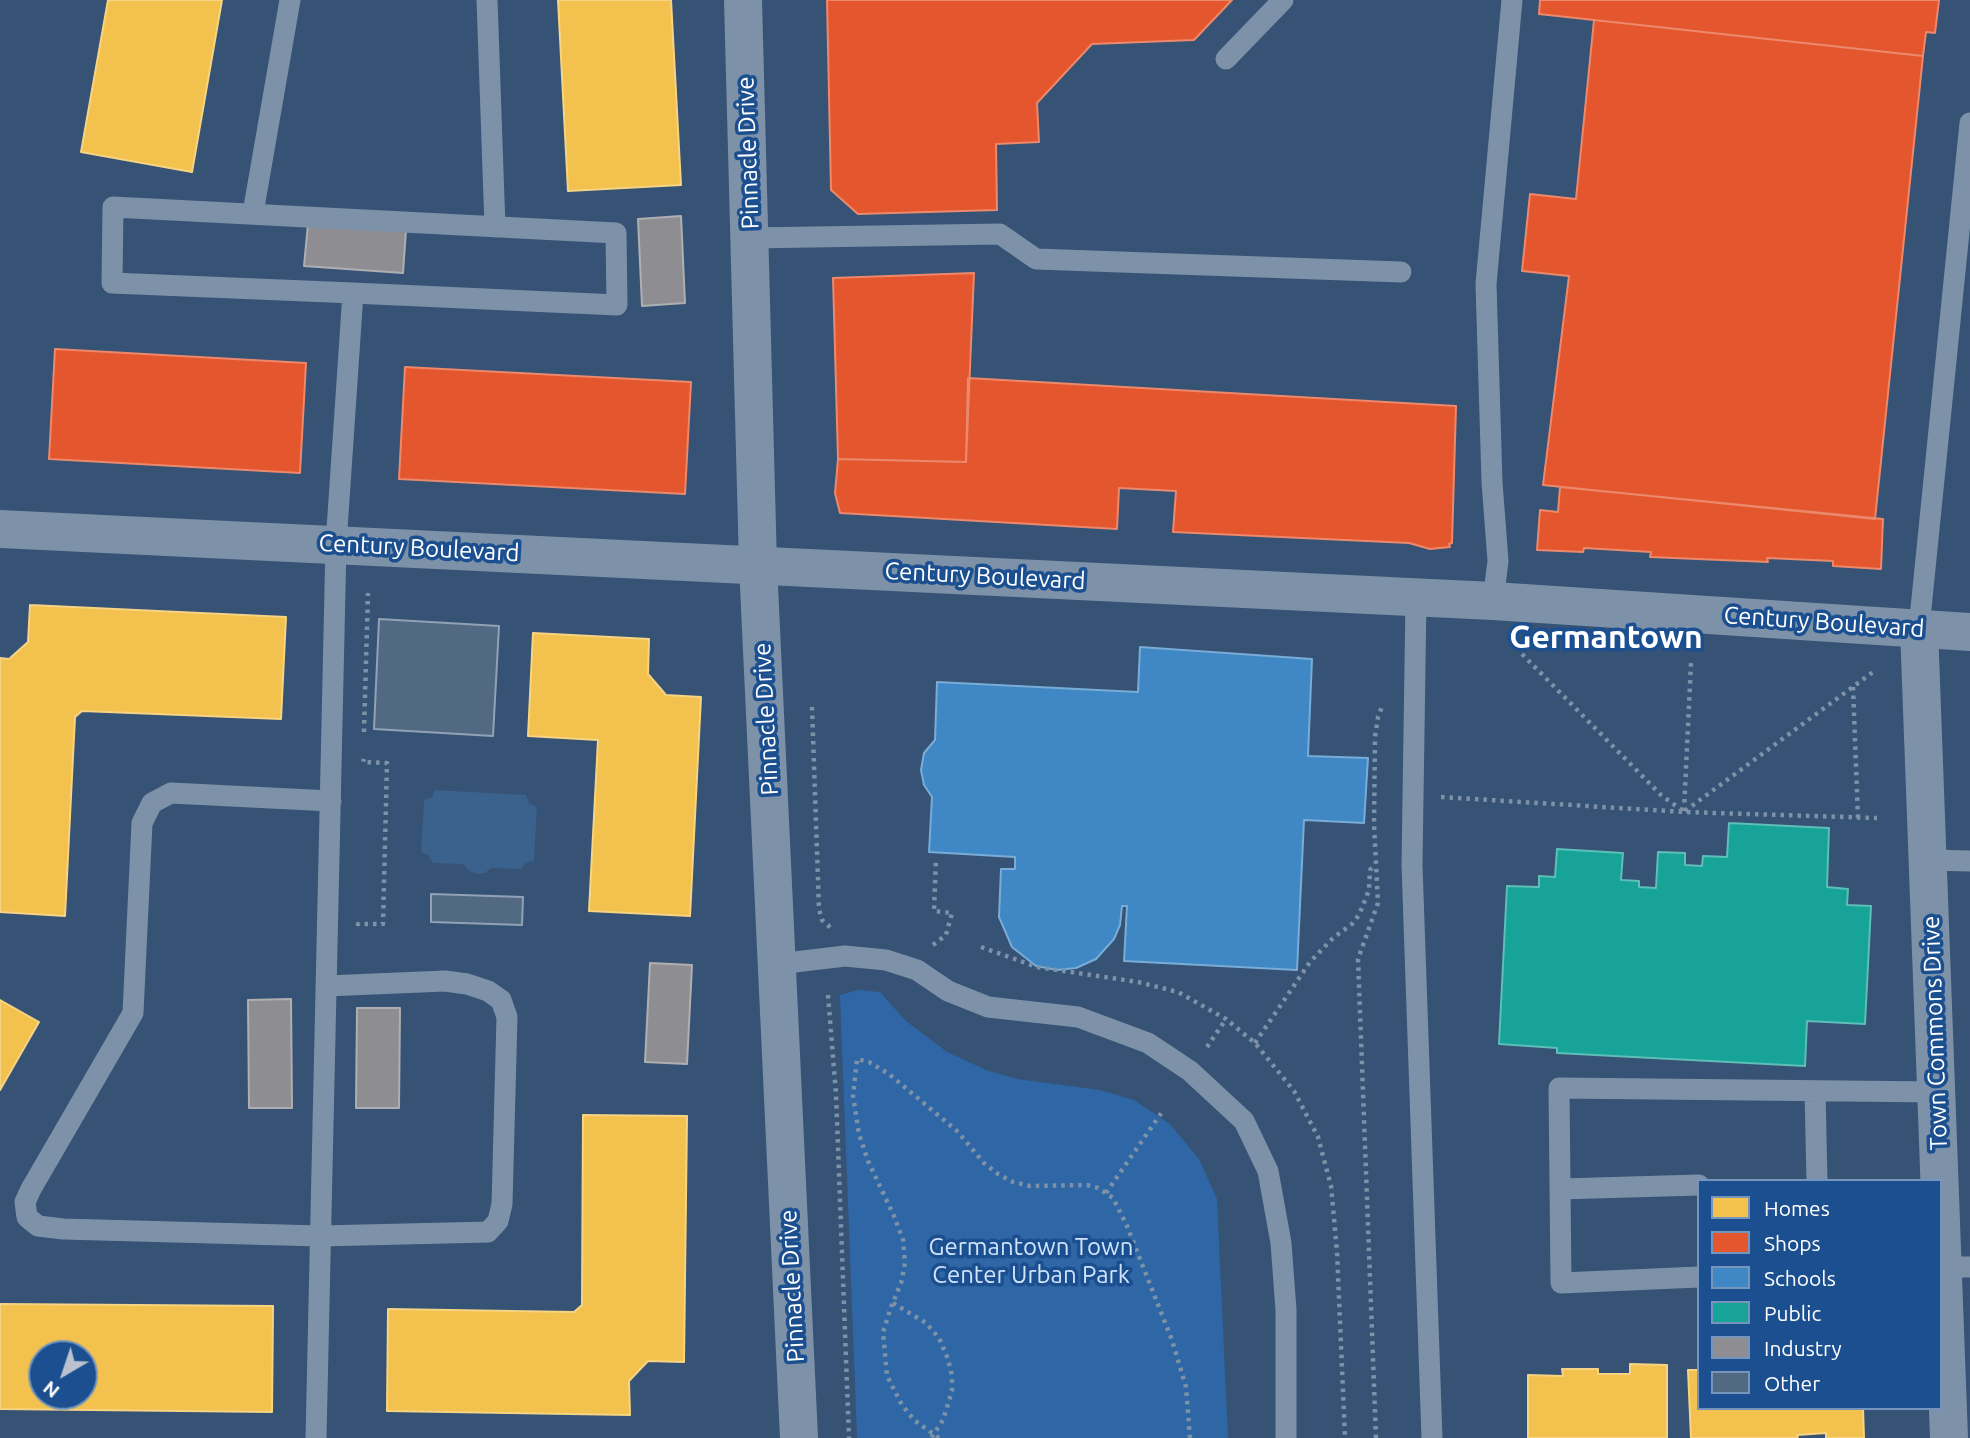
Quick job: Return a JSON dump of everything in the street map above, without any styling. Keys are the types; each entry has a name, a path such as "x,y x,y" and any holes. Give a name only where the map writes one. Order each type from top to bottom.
{"street":[{"name":"Pinnacle Drive","path":"743,0 758,565 799,1438"},
{"name":"Century Boulevard","path":"0,529 1493,601 1970,632"},
{"name":"Town Commons Drive","path":"1919,628 1938,1092 1951,1267 1949,1438"}],"lane":[{"path":"253,213 290,0"},
{"path":"487,0 495,227"},
{"path":"1226,59 1283,0"},
{"path":"1493,601 1498,561 1492,482 1486,284 1512,0"},
{"path":"1919,628 1970,123"},
{"path":"113,206 495,227 616,233 617,305 112,283 113,206"},
{"path":"750,237 1000,234 1036,259 1401,272"},
{"path":"316,1438 336,544 353,293"},
{"path":"1416,598 1412,865 1432,1438"},
{"path":"326,986 445,981 488,990 501,1000 507,1017 502,1204 498,1221 488,1232 320,1236 63,1230 38,1226 27,1217 26,1202 133,1013 142,823 152,803 171,793 331,801"},
{"path":"1929,860 1970,861"},
{"path":"778,964 845,956 886,960 917,970 947,991 988,1007 1078,1017 1148,1043 1190,1071 1226,1104 1244,1121 1268,1171 1279,1231 1286,1310 1286,1438"},
{"path":"1697,1277 1561,1283 1559,1088 1938,1092"},
{"path":"1815,1091 1817,1179"},
{"path":"1560,1189 1697,1185"}],"path":[{"path":"364,745 368,593"},
{"path":"1522,654 1661,795 1684,812"},
{"path":"1684,812 1691,663"},
{"path":"1684,812 1873,672"},
{"path":"1853,687 1858,818"},
{"path":"1376,1438 1358,959 1378,903 1375,737 1384,698"},
{"path":"812,707 819,909 822,920 838,932"},
{"path":"358,935 358,924 383,924 387,763 363,762 364,754"},
{"path":"1429,796 1684,812 1877,818"},
{"path":"920,943 932,945 939,942 946,935 952,912 933,911 936,858"},
{"path":"1255,1043 1310,962 1333,938 1353,924 1369,890 1370,870 1376,868"},
{"path":"828,995 836,1094 849,1438"},
{"path":"1205,1049 1226,1019"},
{"path":"893,1303 926,1323 939,1338 948,1359 952,1376 951,1391 935,1437 914,1420 902,1405 887,1376 883,1332 893,1303 901,1283 905,1263 902,1240 859,1134 853,1096 857,1059 869,1062 905,1087 957,1131 984,1163 998,1174 1013,1182 1030,1186 1087,1185 1106,1193 1118,1207 1127,1226 1172,1340 1186,1387 1190,1438"},
{"path":"1106,1193 1162,1112"}],"green space":[{"name":"Germantown Town Center Urban Park","path":"858,990 880,992 906,1021 947,1052 986,1070 1017,1079 1100,1090 1134,1100 1170,1124 1199,1159 1217,1199 1228,1438 857,1438 840,995"}],"shaded area":[{"path":"435,790 526,795 529,803 537,807 534,861 526,863 521,869 491,868 485,873 477,874 469,871 463,864 433,863 429,856 421,852 424,800 432,797"}],"building: Homes":[{"path":"108,0 222,0 192,172 81,152"},
{"path":"558,0 671,0 681,185 568,191"},
{"path":"30,605 286,617 281,719 82,711 75,717 65,916 0,912 0,658 9,659 28,642"},
{"path":"533,633 649,639 648,674 666,695 701,697 690,916 589,911 598,740 528,736"},
{"path":"0,1000 39,1022 0,1090"},
{"path":"583,1115 687,1116 684,1362 648,1361 629,1381 630,1415 387,1411 388,1309 574,1312 582,1305"},
{"path":"0,1304 273,1306 272,1412 91,1410 98,1410 98,1340 28,1340 28,1409 0,1409"},
{"path":"1630,1364 1667,1365 1667,1438 1528,1438 1528,1375 1563,1376 1562,1369 1598,1369 1598,1374 1630,1374"},
{"path":"1688,1370 1697,1370 1697,1410 1863,1410 1864,1438 1826,1438 1826,1433 1797,1435 1798,1438 1691,1438"}],"building: Shops":[{"path":"827,0 1232,0 1194,40 1092,44 1037,103 1039,142 996,144 997,210 858,214 831,190"},
{"path":"1540,0 1939,0 1935,33 1926,32 1923,56 1539,14"},
{"path":"1594,20 1923,56 1875,519 1543,485 1569,276 1522,271 1530,194 1576,199"},
{"path":"974,273 966,462 838,459 833,278"},
{"path":"55,349 306,363 300,473 49,459"},
{"path":"405,367 691,382 685,494 399,479"},
{"path":"968,378 1456,406 1452,543 1449,544 1450,547 1430,549 1409,543 1173,532 1176,491 1119,488 1117,529 840,513 835,493 838,459 966,462"},
{"path":"1560,487 1883,519 1881,569 1833,566 1833,561 1767,558 1768,562 1650,557 1651,552 1584,548 1583,552 1537,550 1540,510 1558,512"}],"building: Schools":[{"path":"1140,647 1312,659 1308,756 1368,758 1364,823 1304,820 1297,970 1124,961 1127,906 1122,906 1120,925 1114,939 1096,959 1076,968 1057,970 1036,966 1012,947 999,917 1001,869 1015,869 1015,857 929,852 932,797 924,785 921,770 924,753 935,740 937,682 1138,692"}],"building: Public":[{"path":"1729,823 1829,828 1827,887 1848,889 1847,905 1871,906 1865,1024 1807,1021 1805,1066 1557,1053 1557,1048 1499,1044 1507,886 1539,887 1539,876 1555,877 1557,849 1623,853 1621,880 1639,881 1639,887 1656,888 1658,852 1685,853 1685,865 1702,866 1703,856 1727,857"}],"building: Industry":[{"path":"681,216 685,303 642,306 638,219"},
{"path":"308,224 406,230 403,273 304,266"},
{"path":"650,963 692,965 687,1064 645,1062"},
{"path":"291,999 292,1108 249,1108 248,1000"},
{"path":"357,1008 400,1008 399,1108 356,1108"}],"building: Other":[{"path":"379,619 499,626 493,736 374,729"},
{"path":"431,894 523,897 522,925 431,922"}],"district":[{"name":"Germantown","path":"1606,637"}]}
